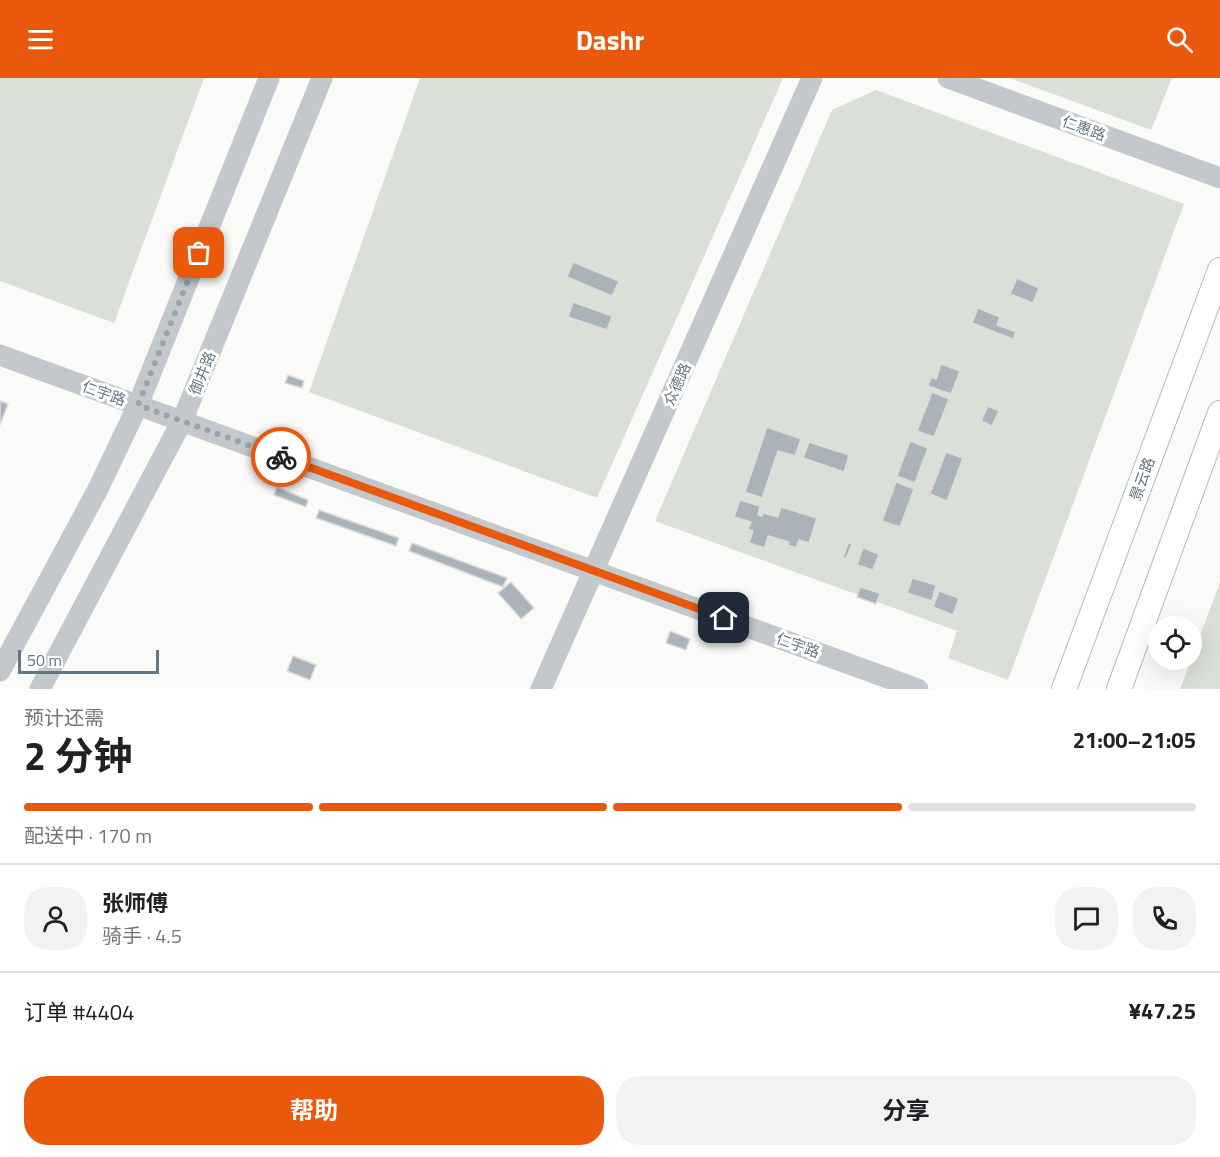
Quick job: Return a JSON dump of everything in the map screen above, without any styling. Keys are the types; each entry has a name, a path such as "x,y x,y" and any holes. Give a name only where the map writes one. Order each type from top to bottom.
{"main road":[{"name":"景云路","path":"1064,689 1220,270"},
{"path":"1119,689 1220,413"}],"street":[{"path":"0,671 98,489 138,405 269,78"},
{"name":"御井路","path":"40,689 182,421 322,78"},
{"name":"众德路","path":"541,689 812,78"},
{"name":"仁惠路","path":"948,78 1220,178"},
{"name":"仁宇路","path":"0,355 918,689"}],"shaded area":[{"path":"0,78 204,78 114,323 0,281"},
{"path":"420,78 783,78 597,498 309,392"},
{"path":"1010,78 1172,78 1151,130"},
{"path":"876,90 1184,204 1008,680 948,658 957,631 655,521 832,110"},
{"path":"1220,582 1220,689 1180,689 1187,670 1202,670 1202,630"}],"building":[{"path":"573,262 619,281 612,296 567,277"},
{"path":"1017,278 1039,288 1033,303 1010,294"},
{"path":"573,302 612,316 607,330 568,317"},
{"path":"978,308 1000,317 997,325 1016,332 1013,339 972,323"},
{"path":"941,364 960,371 951,394 928,386 931,377 936,379"},
{"path":"288,375 304,381 302,388 285,383"},
{"path":"932,392 949,399 934,437 917,431"},
{"path":"0,401 8,404 0,425"},
{"path":"988,406 999,411 992,426 981,421"},
{"path":"767,427 801,439 795,456 778,451 762,498 745,492"},
{"path":"910,441 928,448 915,483 897,476"},
{"path":"809,442 849,455 844,472 803,458"},
{"path":"946,452 963,458 947,501 930,494"},
{"path":"896,482 914,489 900,527 882,521"},
{"path":"277,487 308,500 306,507 274,495"},
{"path":"740,500 760,506 758,515 762,516 763,513 778,517 781,507 817,518 809,543 799,540 796,548 788,545 789,542 768,536 765,548 749,543 753,531 748,529 751,522 734,517"},
{"path":"319,510 399,538 396,546 316,518"},
{"path":"412,543 507,578 503,587 409,551"},
{"path":"848,543 852,544 846,559 843,558"},
{"path":"863,548 879,554 873,570 857,565"},
{"path":"912,578 936,585 932,601 907,593"},
{"path":"511,582 534,608 521,619 498,593"},
{"path":"860,587 880,593 876,604 857,597"},
{"path":"939,591 959,598 953,615 933,607"},
{"path":"670,631 690,639 686,650 666,643"},
{"path":"293,656 316,665 310,680 287,671"}],"way so far":[{"path":"199,253 138,405 281,457"}],"route":[{"path":"281,457 724,618"}]}
